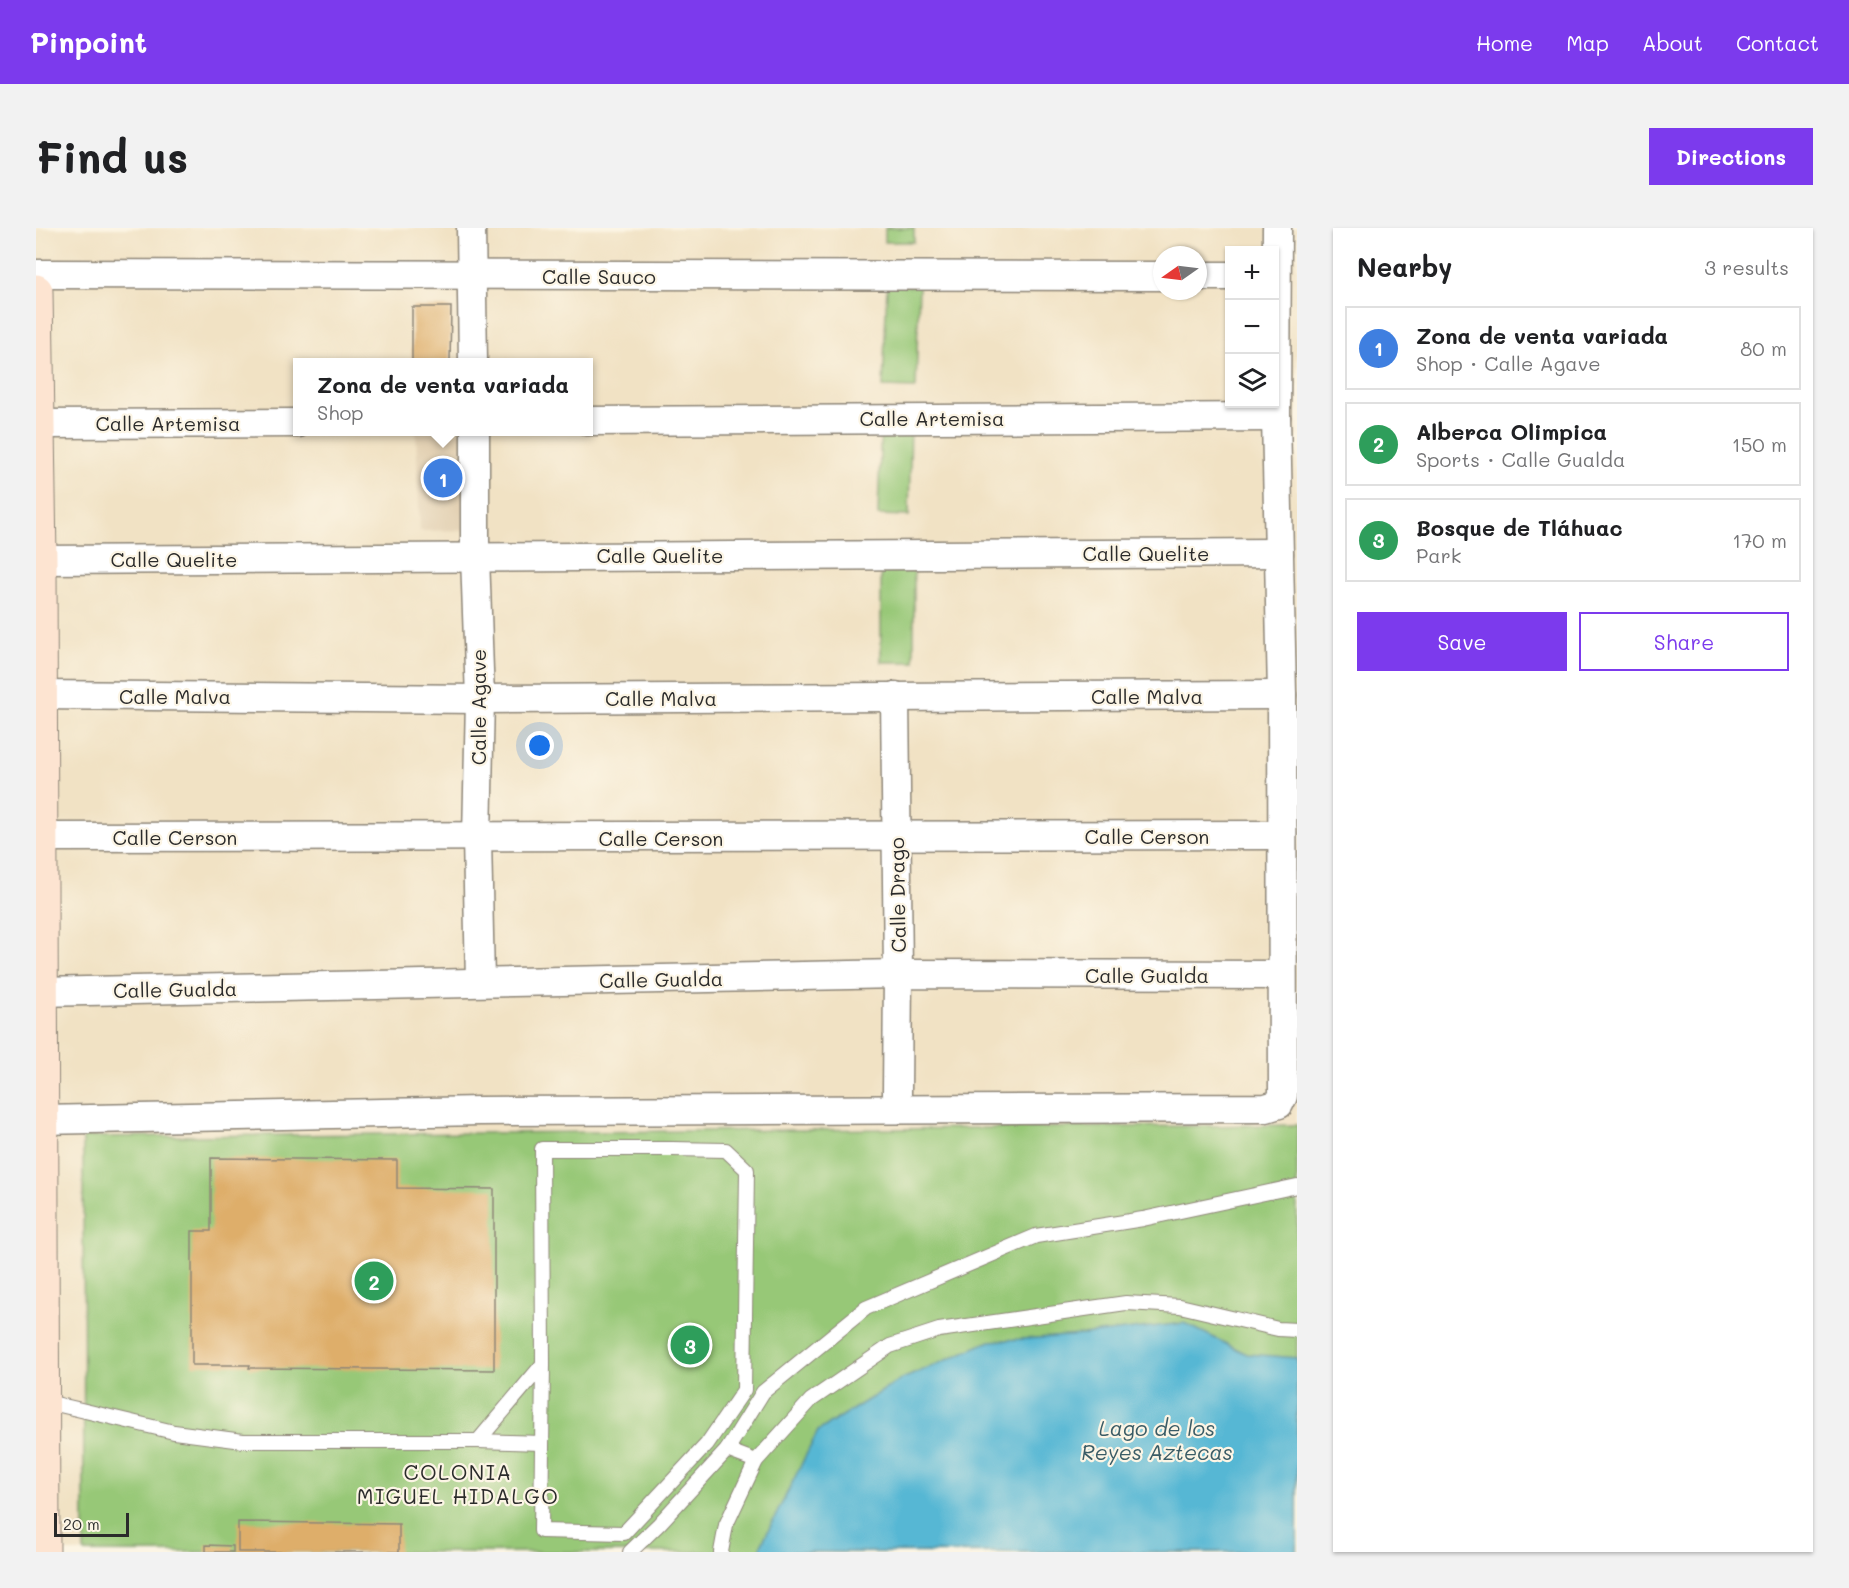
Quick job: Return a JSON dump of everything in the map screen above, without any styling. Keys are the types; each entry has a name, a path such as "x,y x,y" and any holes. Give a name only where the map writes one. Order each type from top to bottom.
{"main road":[{"path":"36,291 40,560 43,1552"}],"street":[{"path":"471,228 473,358"},
{"path":"1276,246 1277,228"},
{"name":"Calle Sauco","path":"36,274 1153,276"},
{"path":"1207,276 1225,276"},
{"path":"42,1120 480,1111 1266,1108 1279,1104 1283,1096 1282,695 1275,300"},
{"name":"Calle Artemisa","path":"593,421 1276,417"},
{"name":"Calle Artemisa","path":"38,423 293,423"},
{"name":"Calle Agave","path":"475,436 475,556 480,699 477,838 480,982"},
{"name":"Calle Quelite","path":"40,560 1279,553"},
{"name":"Calle Malva","path":"39,695 480,699 1282,695"},
{"name":"Calle Drago","path":"895,696 897,1094"},
{"name":"Calle Cerson","path":"41,837 1282,835"},
{"name":"Calle Gualda","path":"40,992 898,974 1282,975"}],"lane":[{"path":"542,1149 726,1150 747,1170 744,1390 707,1444 624,1533 541,1531 542,1443 542,1149"},
{"path":"630,1552 727,1450 763,1392 866,1308 1036,1236 1143,1220 1297,1186"},
{"path":"722,1552 726,1525 756,1461 811,1400 890,1346 939,1330 1126,1304 1180,1306 1278,1329 1297,1330"},
{"path":"478,1441 543,1364"},
{"path":"41,1401 174,1432 243,1441 542,1443"},
{"path":"727,1450 756,1461"}],"shaded area":[{"path":"416,436 466,436 470,530 420,531"}],"green space":[{"path":"885,228 914,228 914,242 885,242"},
{"path":"887,285 919,286 916,388 883,387"},
{"path":"881,421 911,422 909,516 878,515"},
{"path":"881,556 914,557 914,662 881,662"},
{"path":"1297,1125 1297,1552 84,1552 83,1137"}],"water":[{"name":"Lago de los Reyes Aztecas","path":"1184,1323 1247,1354 1297,1358 1297,1552 761,1552 761,1545 818,1431 900,1380 990,1341 1083,1335"}],"building":[{"path":"412,307 451,307 450,358 412,358"},
{"path":"211,1158 397,1160 397,1188 494,1189 494,1370 249,1368 250,1365 192,1365 192,1231 211,1231"},
{"path":"238,1522 399,1524 399,1552 238,1552"},
{"path":"206,1545 233,1546 233,1552 206,1552"}],"place":[{"name":"Zona de venta variada","path":"443,478"},
{"name":"Alberca Olimpica","path":"374,1281"},
{"name":"Bosque de Tláhuac","path":"690,1345"}],"district":[{"name":"COLONIA MIGUEL HIDALGO","path":"458,1483"}]}
